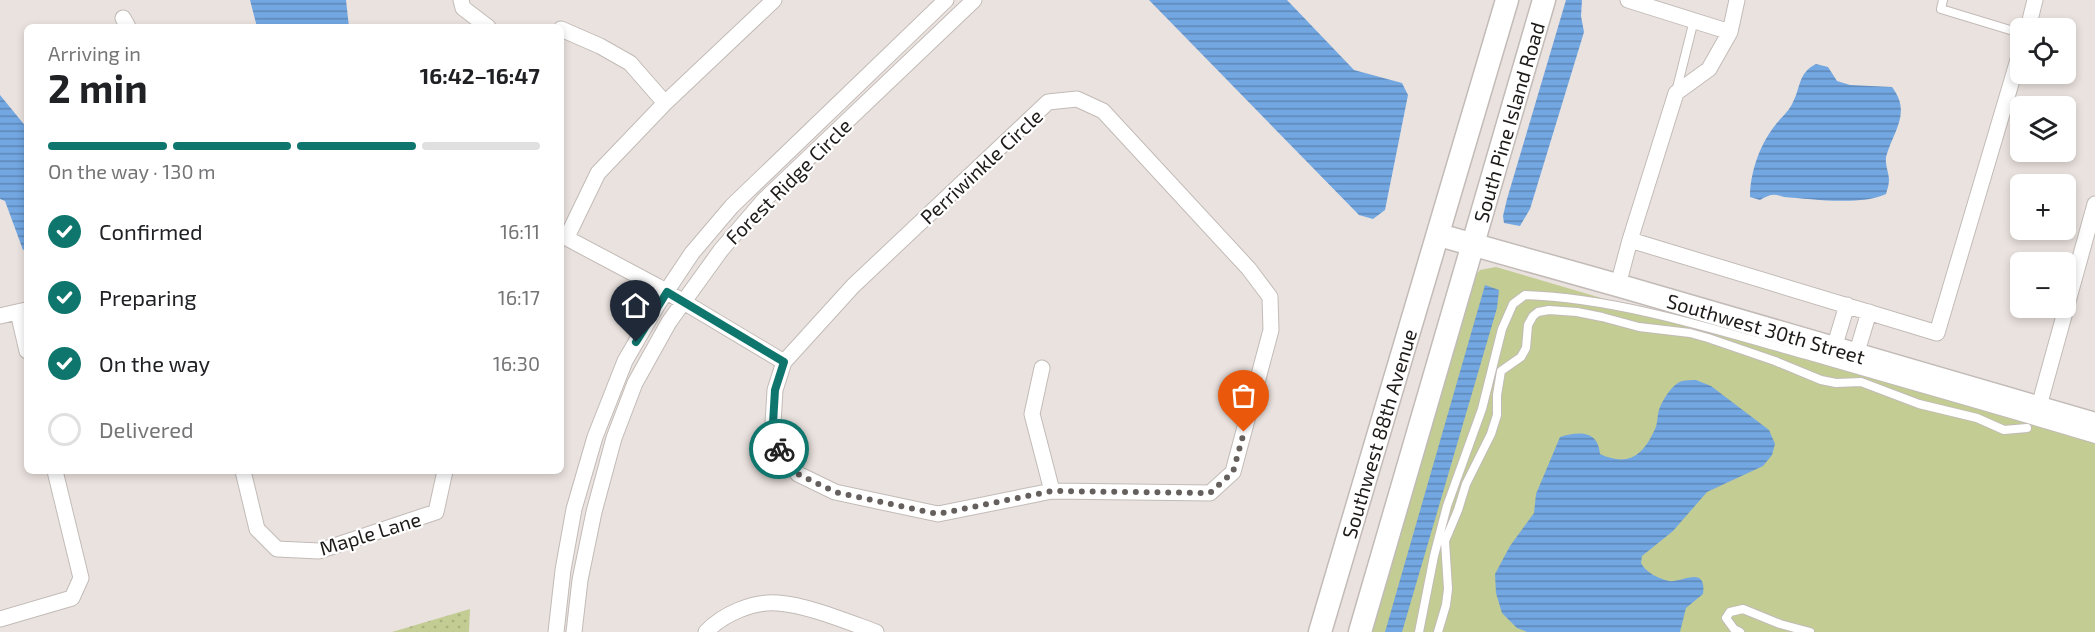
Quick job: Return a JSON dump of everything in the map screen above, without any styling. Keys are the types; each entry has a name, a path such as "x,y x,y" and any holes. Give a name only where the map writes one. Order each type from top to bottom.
{"main road":[{"name":"South Pine Island Road","path":"1439,235 1507,0"},
{"name":"South Pine Island Road","path":"1473,245 1545,0"},
{"name":"Southwest 30th Street","path":"1439,235 2095,424"},
{"name":"Southwest 88th Avenue","path":"1320,632 1439,235"},
{"name":"Southwest 88th Avenue","path":"1360,632 1473,245"}],"street":[{"path":"461,0 463,8 484,24"},
{"path":"774,0 665,103 598,173 564,236 667,292 784,362"},
{"name":"Forest Ridge Circle","path":"556,632 563,570 574,509 595,437 626,361 667,292 692,253 732,207 946,0"},
{"name":"Forest Ridge Circle","path":"574,632 580,580 594,512 614,438 635,383 669,322 721,250 764,200 974,0"},
{"path":"1628,0 1730,32"},
{"path":"1618,285 1676,93 1709,69 1730,32 1737,0"},
{"path":"2030,18 2035,0"},
{"path":"564,30 600,46 630,63 665,103"},
{"path":"1630,240 1937,333 2011,84"},
{"name":"Perriwinkle Circle","path":"1077,99 1103,111 1240,261 1270,297 1271,330 1233,472 1210,493 1052,491 938,514 835,492 798,474 772,440 775,390 784,362 852,286 1048,102 1077,99"},
{"path":"2039,406 2095,204"},
{"path":"1834,348 1847,305"},
{"path":"0,316 22,311 24,327"},
{"path":"1856,354 1869,312"},
{"path":"1042,368 1032,414 1052,491"},
{"path":"0,619 72,598 81,578 57,474"},
{"name":"Maple Lane","path":"244,474 257,529 277,549 319,551 436,513 444,474"},
{"path":"706,632 732,613 764,603 779,603 807,609 876,632"}],"lane":[{"path":"1943,0 1941,9 2010,30"},
{"path":"1676,93 1694,20"},
{"path":"1419,632 1437,546 1448,506 1482,409 1502,329 1513,304 1526,295 1575,298 1722,331 2095,440"},
{"path":"1438,632 1446,605 1448,588 1445,541 1449,528 1458,510 1466,484 1491,434 1497,415 1497,395 1501,371 1521,357 1526,348 1528,325 1538,312 1549,310 1577,312 1653,330 1690,333 1775,361 1821,380 1836,383 1861,382 1919,404 1977,418 2004,430 2027,428"},
{"path":"1740,632 1734,629 1726,618 1730,612 1743,609 1780,624 1810,632"}],"green space":[{"path":"1496,267 2095,443 2095,632 1369,632 1469,283 1480,270"},
{"path":"470,609 469,632 392,632"}],"water":[{"path":"250,0 346,0 349,24 256,24"},
{"path":"1149,0 1287,0 1354,70 1402,83 1408,95 1385,210 1373,219 1359,215"},
{"path":"1566,0 1582,0 1581,16 1584,32 1530,209 1520,226 1504,223 1503,216 1507,199"},
{"path":"1816,64 1828,67 1837,81 1850,85 1892,87 1898,96 1901,114 1886,157 1889,180 1886,194 1876,198 1850,201 1774,195 1760,200 1750,197 1754,170 1760,152 1773,128 1791,106 1803,76"},
{"path":"0,95 24,124 24,250 5,201 0,199"},
{"path":"1485,285 1499,290 1497,308 1402,632 1385,632"},
{"path":"1696,380 1711,386 1769,430 1775,444 1772,455 1763,466 1707,492 1673,531 1642,556 1643,566 1661,579 1674,581 1697,577 1701,580 1703,594 1686,608 1680,632 1527,632 1517,628 1502,613 1496,593 1495,574 1510,546 1534,513 1536,494 1560,437 1586,434 1595,440 1600,454 1619,459 1634,457 1645,446 1656,427 1660,406 1671,389 1682,381"}],"way so far":[{"path":"779,449 798,474 835,492 938,514 1052,491 1210,493 1233,472 1244,432"}],"route":[{"path":"636,342 667,292 784,362 775,390 772,440 779,449"}]}
